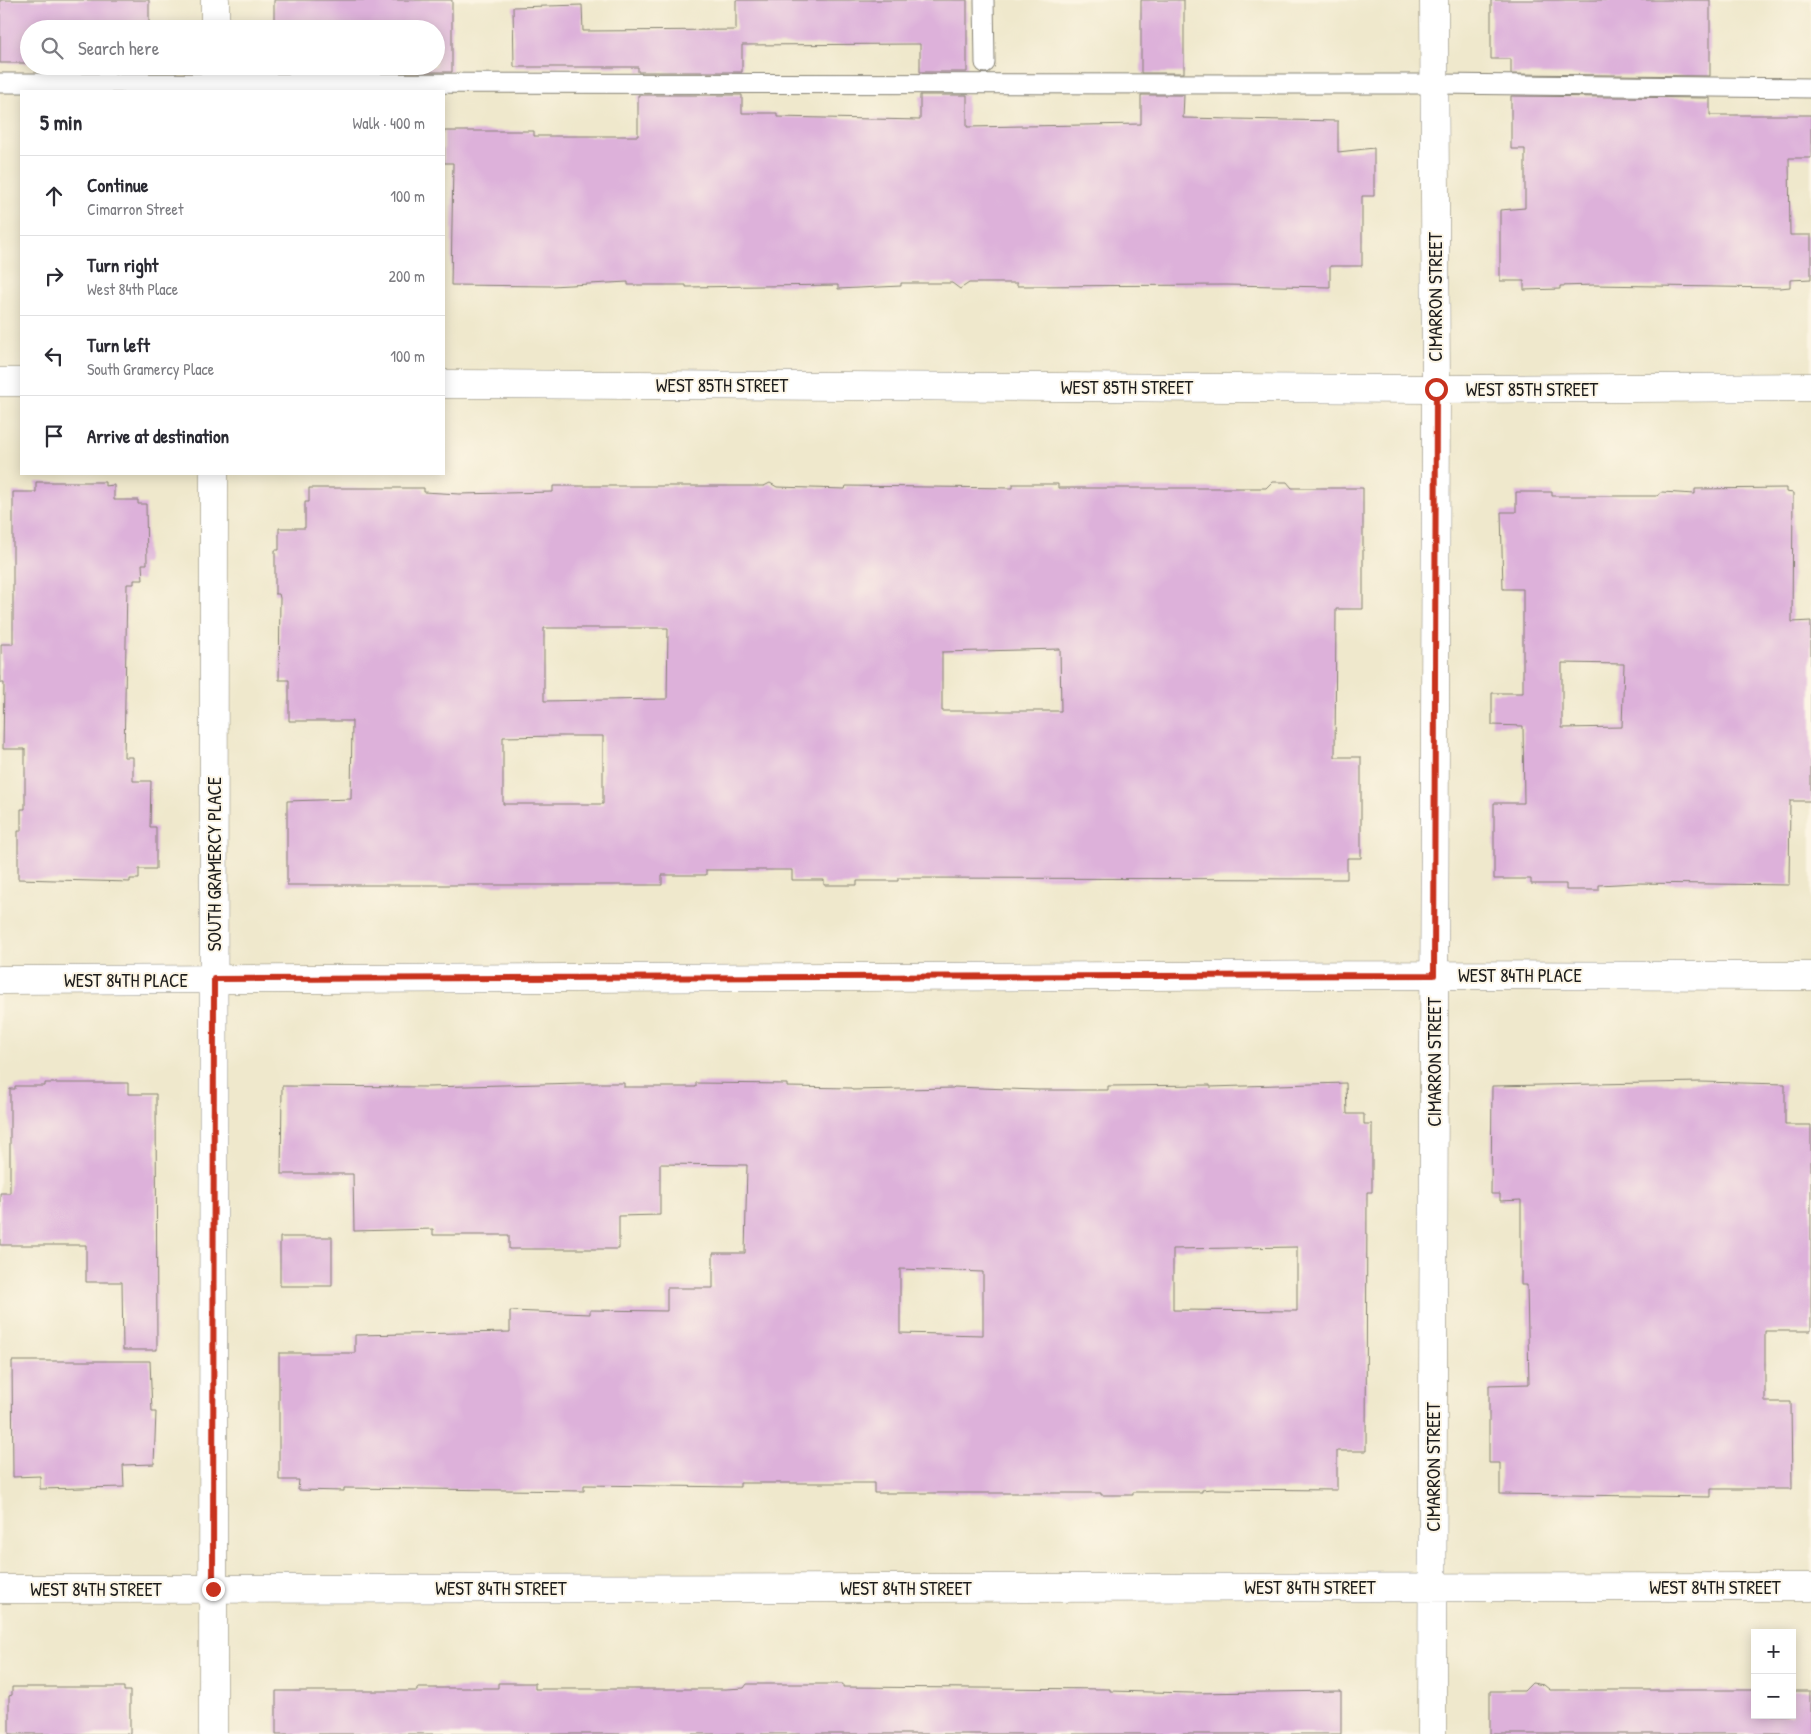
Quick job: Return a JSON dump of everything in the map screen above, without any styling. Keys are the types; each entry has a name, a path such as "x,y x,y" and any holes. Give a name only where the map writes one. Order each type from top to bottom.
{"street":[{"path":"215,0 215,20"},
{"name":"CIMARRON STREET","path":"1432,1734 1436,389 1434,0"},
{"path":"0,382 20,382"},
{"name":"WEST 85TH STREET","path":"445,384 1436,389 1811,388"},
{"name":"SOUTH GRAMERCY PLACE","path":"213,1734 214,475"},
{"name":"WEST 84TH PLACE","path":"0,980 1434,975 1811,976"},
{"name":"WEST 84TH STREET","path":"0,1589 1811,1587"}],"lane":[{"path":"984,0 985,63"},
{"path":"0,83 215,80 1434,84 1811,88"}],"building":[{"path":"0,0 149,0 149,20 20,20 20,63 0,63"},
{"path":"274,0 452,0 452,72 445,72 445,20 274,20"},
{"path":"736,0 967,0 967,72 920,72 920,44 742,45 742,72 638,72 638,67 514,67 513,7 582,5 583,31 736,30"},
{"path":"1141,0 1184,0 1184,73 1141,73"},
{"path":"1491,0 1710,0 1710,76 1511,74 1511,59 1491,59"},
{"path":"638,95 742,95 742,113 777,113 777,117 920,120 920,95 967,95 967,127 1141,124 1141,95 1184,95 1183,118 1338,121 1338,152 1374,148 1374,196 1362,196 1362,266 1330,266 1330,287 1226,285 1017,286 1017,283 969,283 960,289 952,283 901,283 901,286 838,289 838,285 686,287 686,285 628,285 628,282 551,286 451,285 453,163 445,163 445,131 534,131 534,136 638,136"},
{"path":"1511,96 1710,98 1710,115 1811,115 1811,158 1789,158 1790,235 1811,235 1811,279 1790,280 1790,287 1780,288 1594,285 1560,286 1560,289 1524,290 1524,281 1500,281 1500,210 1525,208 1525,149 1511,149"},
{"path":"36,482 105,482 105,486 114,485 114,500 138,500 138,504 146,504 147,564 142,564 143,580 134,580 134,584 127,584 124,757 133,757 133,781 151,781 150,827 156,827 156,869 139,869 139,879 130,879 130,882 18,879 18,831 21,831 21,809 25,809 25,749 3,749 4,683 1,683 1,644 13,644 13,492 36,492"},
{"path":"1272,482 1287,482 1292,488 1363,488 1363,609 1336,609 1335,757 1361,757 1361,858 1347,858 1347,879 898,878 898,881 857,881 857,885 824,885 824,880 792,880 792,870 706,870 706,875 662,875 662,885 287,885 287,801 351,799 352,721 289,721 289,680 279,680 280,598 279,594 275,594 275,550 279,550 279,528 305,528 305,502 309,502 309,488 424,488 424,492 459,494 553,492 553,486 764,486 770,483 777,487 845,489 846,486 1013,488 1013,484 1058,484 1058,488 1266,488","holes":["544,628 668,628 667,699 544,701","1060,649 1061,711 942,711 942,652","603,736 603,804 503,804 503,737"]},
{"path":"1786,488 1786,492 1793,493 1792,622 1811,621 1811,801 1790,801 1789,885 1636,883 1599,885 1599,890 1566,890 1566,884 1531,884 1531,879 1494,879 1494,803 1524,803 1523,726 1492,725 1492,693 1523,693 1523,589 1503,589 1501,512 1516,512 1516,492 1552,492 1552,496 1657,496 1662,492 1695,494 1695,489","holes":["1562,663 1624,664 1622,727 1562,728"]},
{"path":"1700,1082 1785,1084 1785,1125 1811,1125 1811,1331 1765,1331 1765,1402 1791,1402 1792,1489 1711,1489 1711,1497 1500,1494 1500,1463 1489,1463 1489,1385 1529,1384 1527,1285 1521,1285 1521,1200 1500,1201 1500,1194 1491,1194 1492,1086"},
{"path":"45,1083 128,1083 128,1094 156,1094 157,1350 123,1350 122,1282 86,1282 86,1245 0,1245 0,1193 10,1193 10,1089 15,1089 15,1086 45,1086"},
{"path":"624,1083 624,1087 696,1087 696,1083 787,1084 787,1087 851,1088 852,1090 954,1087 1108,1090 1108,1086 1210,1085 1210,1087 1346,1083 1347,1114 1364,1114 1364,1124 1372,1124 1372,1192 1367,1192 1366,1451 1337,1451 1337,1490 1211,1489 1202,1490 1202,1492 1133,1492 1133,1495 1101,1495 1101,1493 874,1493 874,1483 740,1483 740,1487 584,1485 584,1491 344,1488 344,1491 298,1490 299,1480 279,1480 279,1353 355,1353 355,1335 510,1332 510,1311 590,1314 590,1310 667,1311 667,1288 713,1288 713,1253 745,1253 747,1165 660,1164 660,1215 619,1216 619,1249 509,1249 509,1235 433,1235 433,1229 354,1231 353,1174 281,1174 282,1086 428,1087","holes":["1297,1247 1297,1311 1173,1310 1173,1249","900,1269 983,1272 983,1335 900,1333"]},
{"path":"280,1237 332,1237 332,1286 280,1286"},
{"path":"12,1361 150,1361 152,1412 156,1412 154,1464 123,1465 124,1487 40,1489 40,1476 13,1477"},
{"path":"498,1683 535,1683 535,1689 726,1689 744,1688 747,1684 843,1684 843,1687 1110,1689 1110,1691 1192,1693 1341,1691 1341,1734 276,1734 276,1691 417,1691 417,1688 498,1688"},
{"path":"1532,1683 1544,1685 1550,1690 1751,1690 1751,1719 1796,1719 1796,1691 1811,1691 1811,1734 1490,1734 1490,1691 1524,1691"},
{"path":"12,1687 124,1687 124,1691 130,1691 130,1734 9,1734 9,1696 12,1695"}],"route":[{"path":"213,1589 214,979 1434,975 1436,389"}]}
